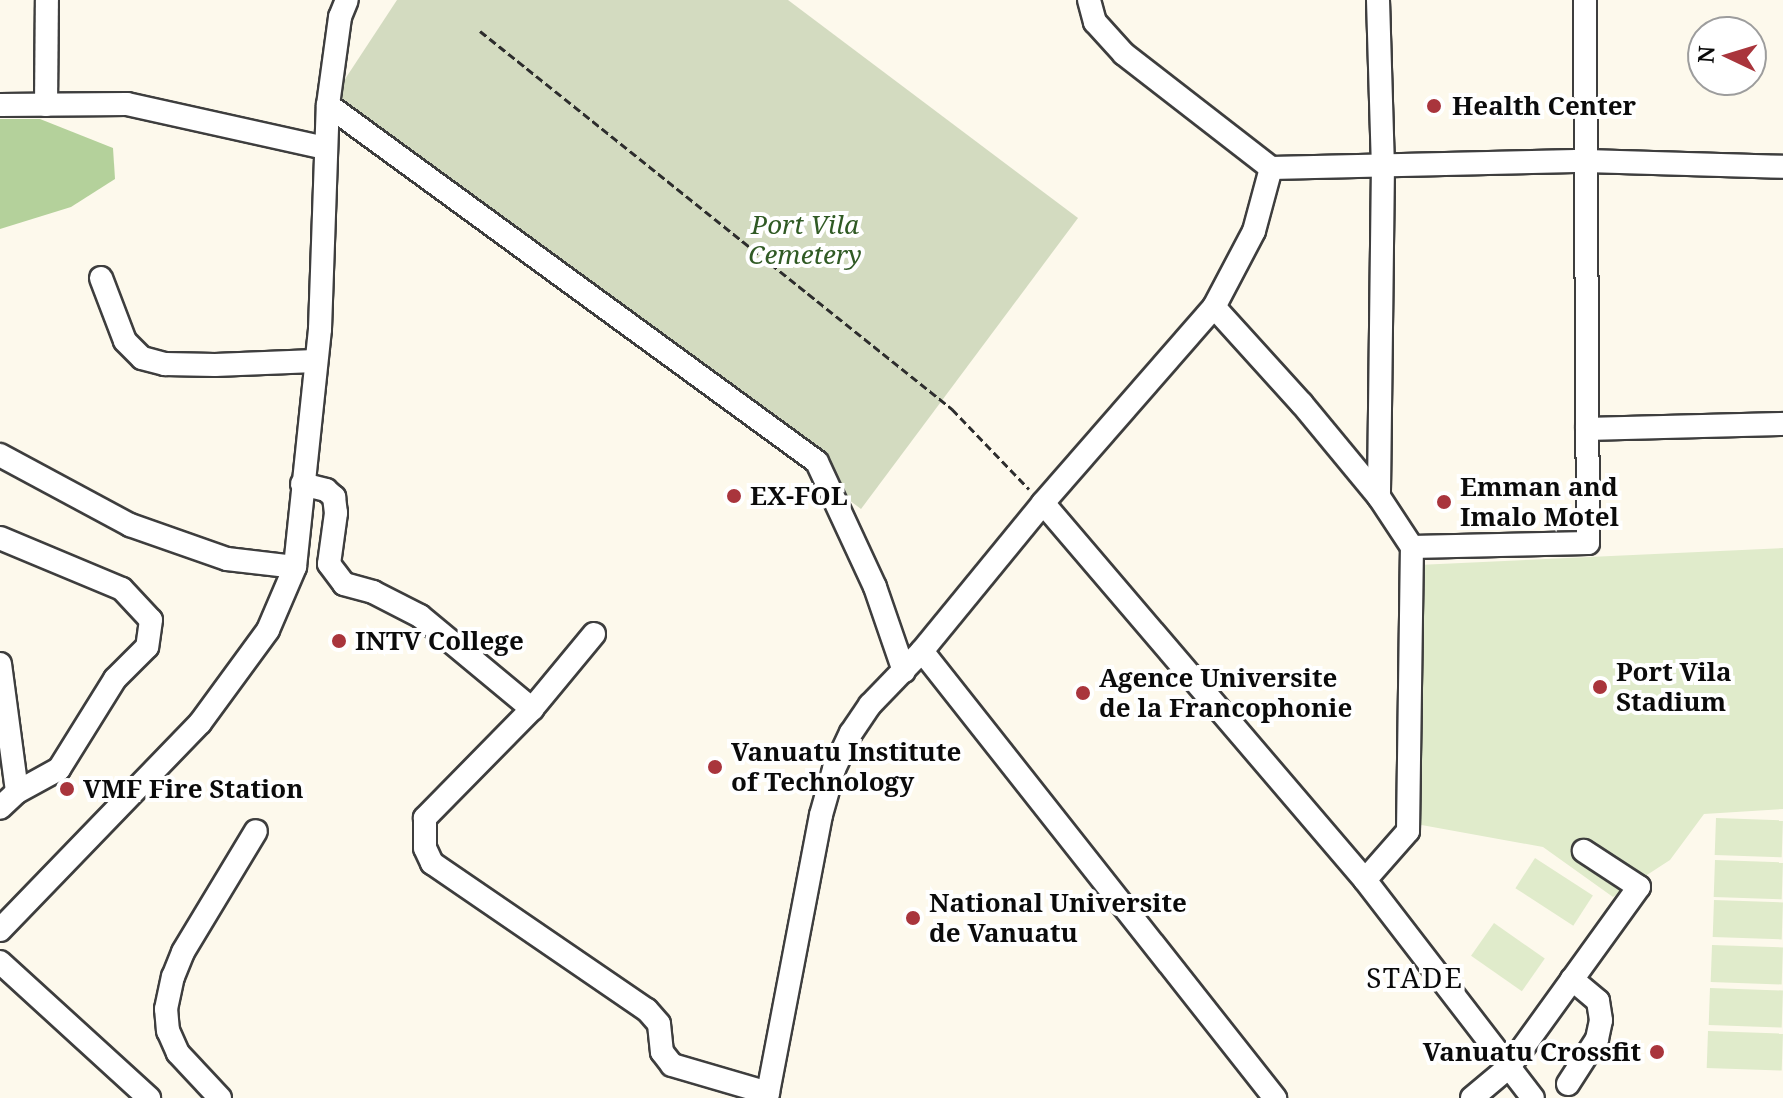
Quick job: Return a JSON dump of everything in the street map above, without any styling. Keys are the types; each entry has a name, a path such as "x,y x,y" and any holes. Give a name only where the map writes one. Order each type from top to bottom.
{"street":[{"path":"46,105 47,0"},
{"path":"3,922 200,723 268,630 295,567 320,329 328,105 340,17 347,0"},
{"path":"1089,0 1095,22 1124,54 1271,168 1586,161 1783,167"},
{"path":"1378,0 1383,164 1379,497"},
{"path":"1412,547 1588,543 1585,0"},
{"path":"0,105 127,104 325,148"},
{"path":"328,105 817,462 875,587 904,671"},
{"path":"594,634 532,709 425,818 424,841 432,863 647,1010 659,1024 662,1052 672,1065 768,1096 821,815 834,769 870,705 922,651 1043,503 1214,307 1254,231 1271,168"},
{"path":"101,278 125,341 142,358 165,364 215,365 315,361"},
{"path":"1214,307 1302,404 1379,497 1412,547 1408,831 1365,880"},
{"path":"1587,429 1783,424"},
{"path":"0,455 130,525 227,559 295,567"},
{"path":"302,484 326,490 334,497 336,513 329,564 344,584 373,592 420,616 532,709"},
{"path":"1043,503 1365,880 1533,1098"},
{"path":"0,538 122,589 151,620 147,647 115,679 59,769 17,792 0,808"},
{"path":"922,651 1275,1098"},
{"path":"0,664 17,792"},
{"path":"220,1098 178,1053 168,1031 166,1009 173,977 183,952 256,831"},
{"path":"1472,1098 1509,1067 1639,887 1584,851"},
{"path":"0,962 149,1098"},
{"path":"1568,1084 1597,1039 1601,1020 1598,1001 1572,979"}],"path":[{"path":"480,31 952,409 1043,503"}],"green space":[{"name":"Port Vila Cemetery","path":"397,0 788,0 1078,218 861,509 328,105"},
{"path":"0,119 40,119 113,148 115,179 71,207 0,229"},
{"name":"Port Vila Stadium","path":"1783,548 1783,809 1704,814 1670,860 1613,897 1543,847 1416,824 1418,565"},
{"path":"1716,818 1783,820 1782,857 1715,855"},
{"path":"1535,858 1593,896 1573,926 1515,888"},
{"path":"1715,860 1783,862 1782,899 1714,897"},
{"path":"1714,900 1783,902 1782,939 1713,937"},
{"path":"1494,923 1545,959 1522,991 1471,956"},
{"path":"1712,945 1783,947 1782,984 1711,982"},
{"path":"1710,988 1783,991 1782,1028 1709,1025"},
{"path":"1708,1031 1783,1034 1782,1071 1707,1068"}],"place":[{"name":"Health Center","path":"1434,106"},
{"name":"EX-FOL","path":"734,496"},
{"name":"Emman and Imalo Motel","path":"1444,502"},
{"name":"INTV College","path":"339,641"},
{"name":"Port Vila Stadium","path":"1600,687"},
{"name":"Agence Universite de la Francophonie","path":"1083,693"},
{"name":"Vanuatu Institute of Technology","path":"715,767"},
{"name":"VMF Fire Station","path":"67,789"},
{"name":"National Universite de Vanuatu","path":"913,918"},
{"name":"Vanuatu Crossfit","path":"1657,1052"}],"district":[{"name":"STADE","path":"1415,977"}]}
